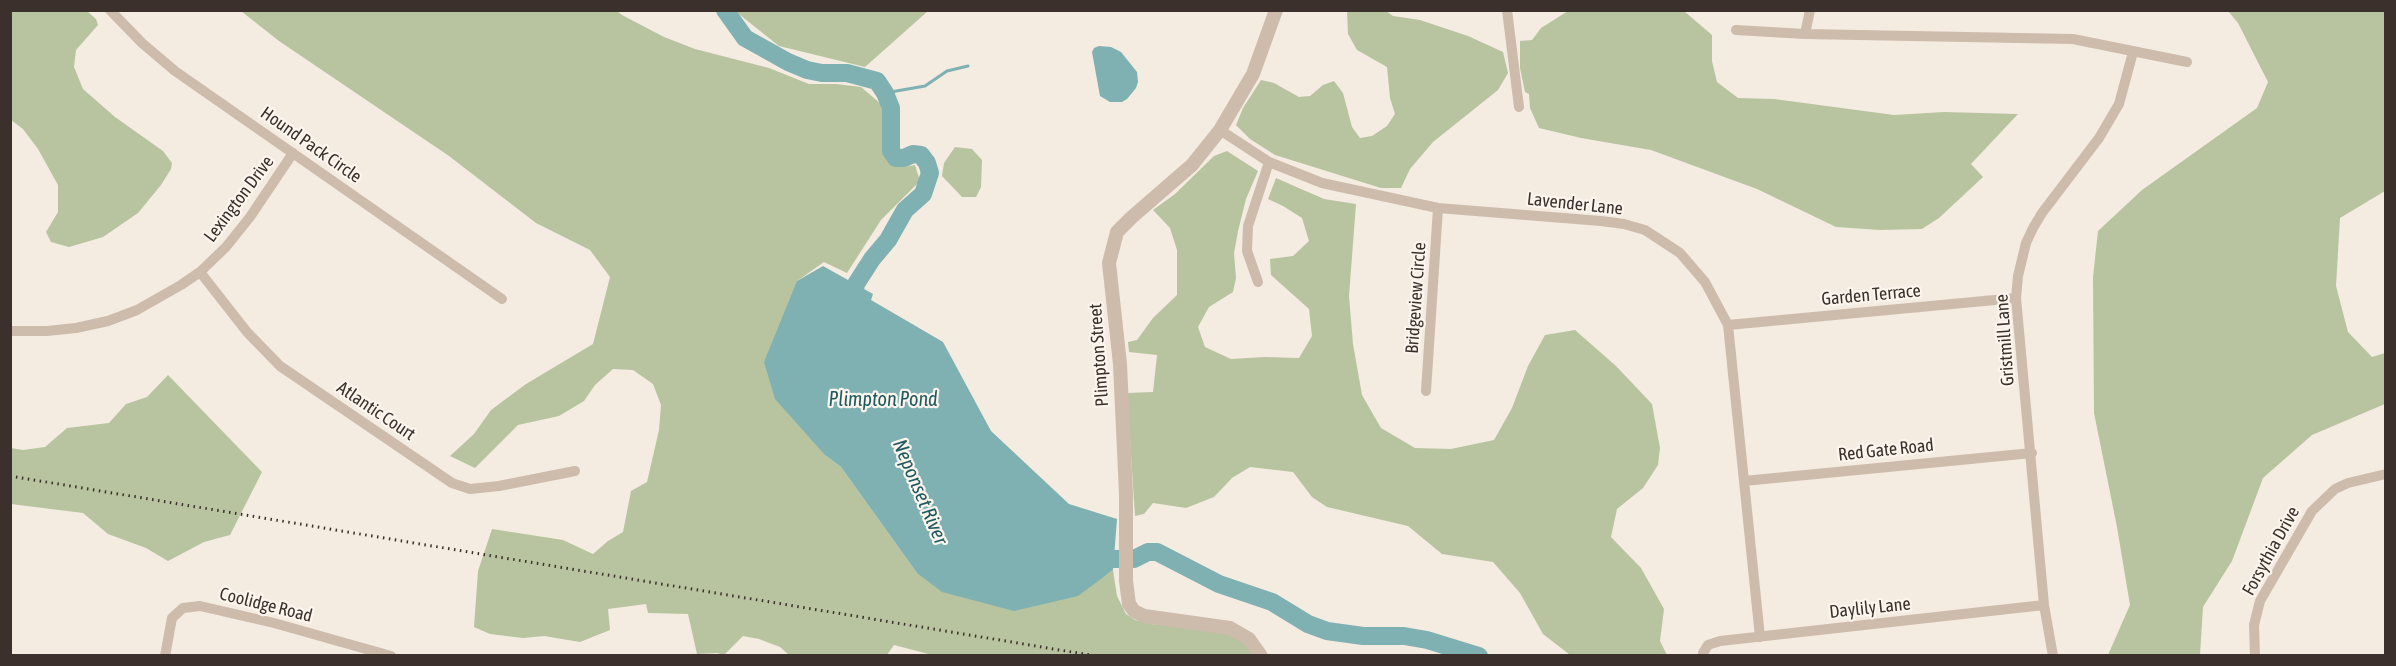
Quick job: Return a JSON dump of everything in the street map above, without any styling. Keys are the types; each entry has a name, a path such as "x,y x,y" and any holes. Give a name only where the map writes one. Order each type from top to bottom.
{"street":[{"name":"Hound Pack Circle","path":"110,10 142,43 175,71 502,298"},
{"name":"Plimpton Street","path":"1261,656 1249,639 1230,628 1144,616 1136,612 1128,601 1120,364 1109,263 1117,232 1132,216 1192,165 1220,130 1253,74 1276,10"},
{"path":"1507,10 1519,107"},
{"path":"1805,34 1810,10"},
{"path":"1736,30 1805,34 2073,39 2187,62"},
{"name":"Gristmill Lane","path":"2053,656 2044,605 2032,453 2016,298 2021,258 2026,243 2042,213 2109,123 2124,89 2133,52"},
{"name":"Lavender Lane","path":"1220,130 1269,162 1322,183 1438,208 1601,221 1645,231 1680,254 1705,282 1728,325 1760,637"},
{"name":"Lexington Drive","path":"10,330 47,331 76,328 108,321 137,310 159,298 200,272 226,247 250,218 293,153"},
{"path":"1258,282 1247,251 1248,226 1269,162"},
{"name":"Bridgeview Circle","path":"1426,391 1438,208"},
{"name":"Atlantic Court","path":"200,272 247,332 280,366 452,483 470,489 500,486 575,471"},
{"name":"Garden Terrace","path":"1728,325 2016,298"},
{"name":"Red Gate Road","path":"1744,481 2032,453"},
{"name":"Forsythia Drive","path":"2255,656 2254,624 2260,601 2312,511 2335,489 2348,483 2385,474"},
{"name":"Daylily Lane","path":"1703,653 1712,644 1760,637 2044,605"},
{"name":"Coolidge Road","path":"165,656 172,618 183,608 200,606 274,623 391,656"}],"green space":[{"path":"10,11 87,11 96,19 98,25 76,50 74,67 83,89 115,117 163,151 172,163 161,185 138,213 103,237 69,247 51,242 46,232 58,212 58,185 38,149 23,129 11,120"},
{"path":"241,11 617,11 664,37 695,49 769,68 809,84 861,87 881,104 886,130 882,149 890,164 904,167 915,165 920,181 881,220 847,273 824,262 797,281 825,455 841,467 917,573 1105,576 1113,570 1117,596 1126,614 1135,620 1151,624 1225,631 1244,642 1253,655 936,656 894,645 887,655 790,656 780,647 743,636 724,655 697,654 688,614 648,613 646,604 608,609 610,630 580,642 544,636 523,638 490,634 474,627 478,571 492,529 563,540 593,554 623,532 631,491 647,482 659,430 661,405 653,384 633,370 613,369 595,385 584,401 559,416 518,425 475,468 450,456 474,434 491,410 526,384 593,344 610,277 590,250 536,223 449,156 279,41"},
{"path":"735,11 928,11 865,67 779,46"},
{"path":"1347,11 1386,11 1393,16 1420,20 1468,36 1503,52 1508,73 1498,90 1433,142 1410,169 1401,188 1381,188 1275,155 1250,139 1236,125 1243,108 1261,80 1274,83 1299,97 1310,96 1323,85 1334,81 1343,93 1352,127 1360,138 1372,136 1387,126 1395,114 1390,98 1387,67 1357,50 1348,34"},
{"path":"1568,11 1684,11 1712,35 1712,61 1717,82 1738,98 1774,99 1894,115 1944,112 2018,114 1971,164 1983,177 1939,218 1922,229 1880,230 1836,227 1757,189 1651,150 1539,128 1530,108 1529,94 1525,92 1520,68 1520,41 1532,40 1541,28"},
{"path":"2228,11 2385,11 2385,191 2340,218 2336,286 2348,332 2372,357 2385,353 2385,404 2312,435 2263,478 2232,561 2203,607 2200,655 2108,655 2130,605 2094,413 2093,277 2098,231 2142,190 2257,108 2268,82 2238,23"},
{"path":"955,147 972,149 982,160 981,187 976,197 962,197 942,176 944,163"},
{"path":"1227,151 1258,171 1246,199 1238,231 1234,253 1236,278 1233,292 1209,307 1198,327 1205,347 1231,359 1299,358 1312,336 1309,309 1271,275 1270,259 1293,256 1309,241 1302,218 1268,199 1276,178 1324,199 1356,204 1349,296 1353,344 1362,395 1381,428 1415,448 1451,449 1494,440 1512,408 1528,366 1545,335 1575,330 1616,366 1652,404 1660,448 1658,465 1643,488 1617,509 1611,537 1641,568 1664,609 1660,641 1667,655 1570,655 1543,634 1520,593 1493,562 1442,554 1408,526 1327,507 1312,497 1293,472 1250,467 1232,478 1214,497 1186,508 1153,503 1144,514 1135,516 1127,393 1153,392 1157,355 1129,352 1128,342 1137,340 1153,318 1177,295 1177,250 1170,228 1153,210 1175,194 1214,156"},
{"path":"168,375 262,472 230,535 204,542 168,561 146,548 108,534 83,513 11,504 11,448 23,450 45,447 67,428 109,423 126,404 147,397"}],"water":[{"path":"1099,46 1111,47 1121,52 1137,72 1136,88 1122,102 1110,102 1100,96 1092,52"},
{"name":"Plimpton Pond","path":"823,266 873,294 871,300 943,342 991,431 1069,504 1117,519 1113,570 1078,596 1014,611 942,592 917,573 841,467 825,455 775,399 764,362 797,281"}],"waterway":[{"name":"Neponset River","path":"725,10 745,38 788,62 807,70 822,73 847,73 877,81 891,108 891,151 896,158 904,158 913,154 921,155 927,163 930,173 923,194 905,210 888,240 856,284 851,307"},
{"path":"885,93 925,86 947,71 968,66"},
{"name":"Neponset River","path":"1091,559 1134,559 1148,552 1157,552 1219,584 1272,602 1308,624 1327,631 1363,636 1404,636 1427,640 1479,656"}],"railway":[{"path":"10,476 1096,656"}]}
